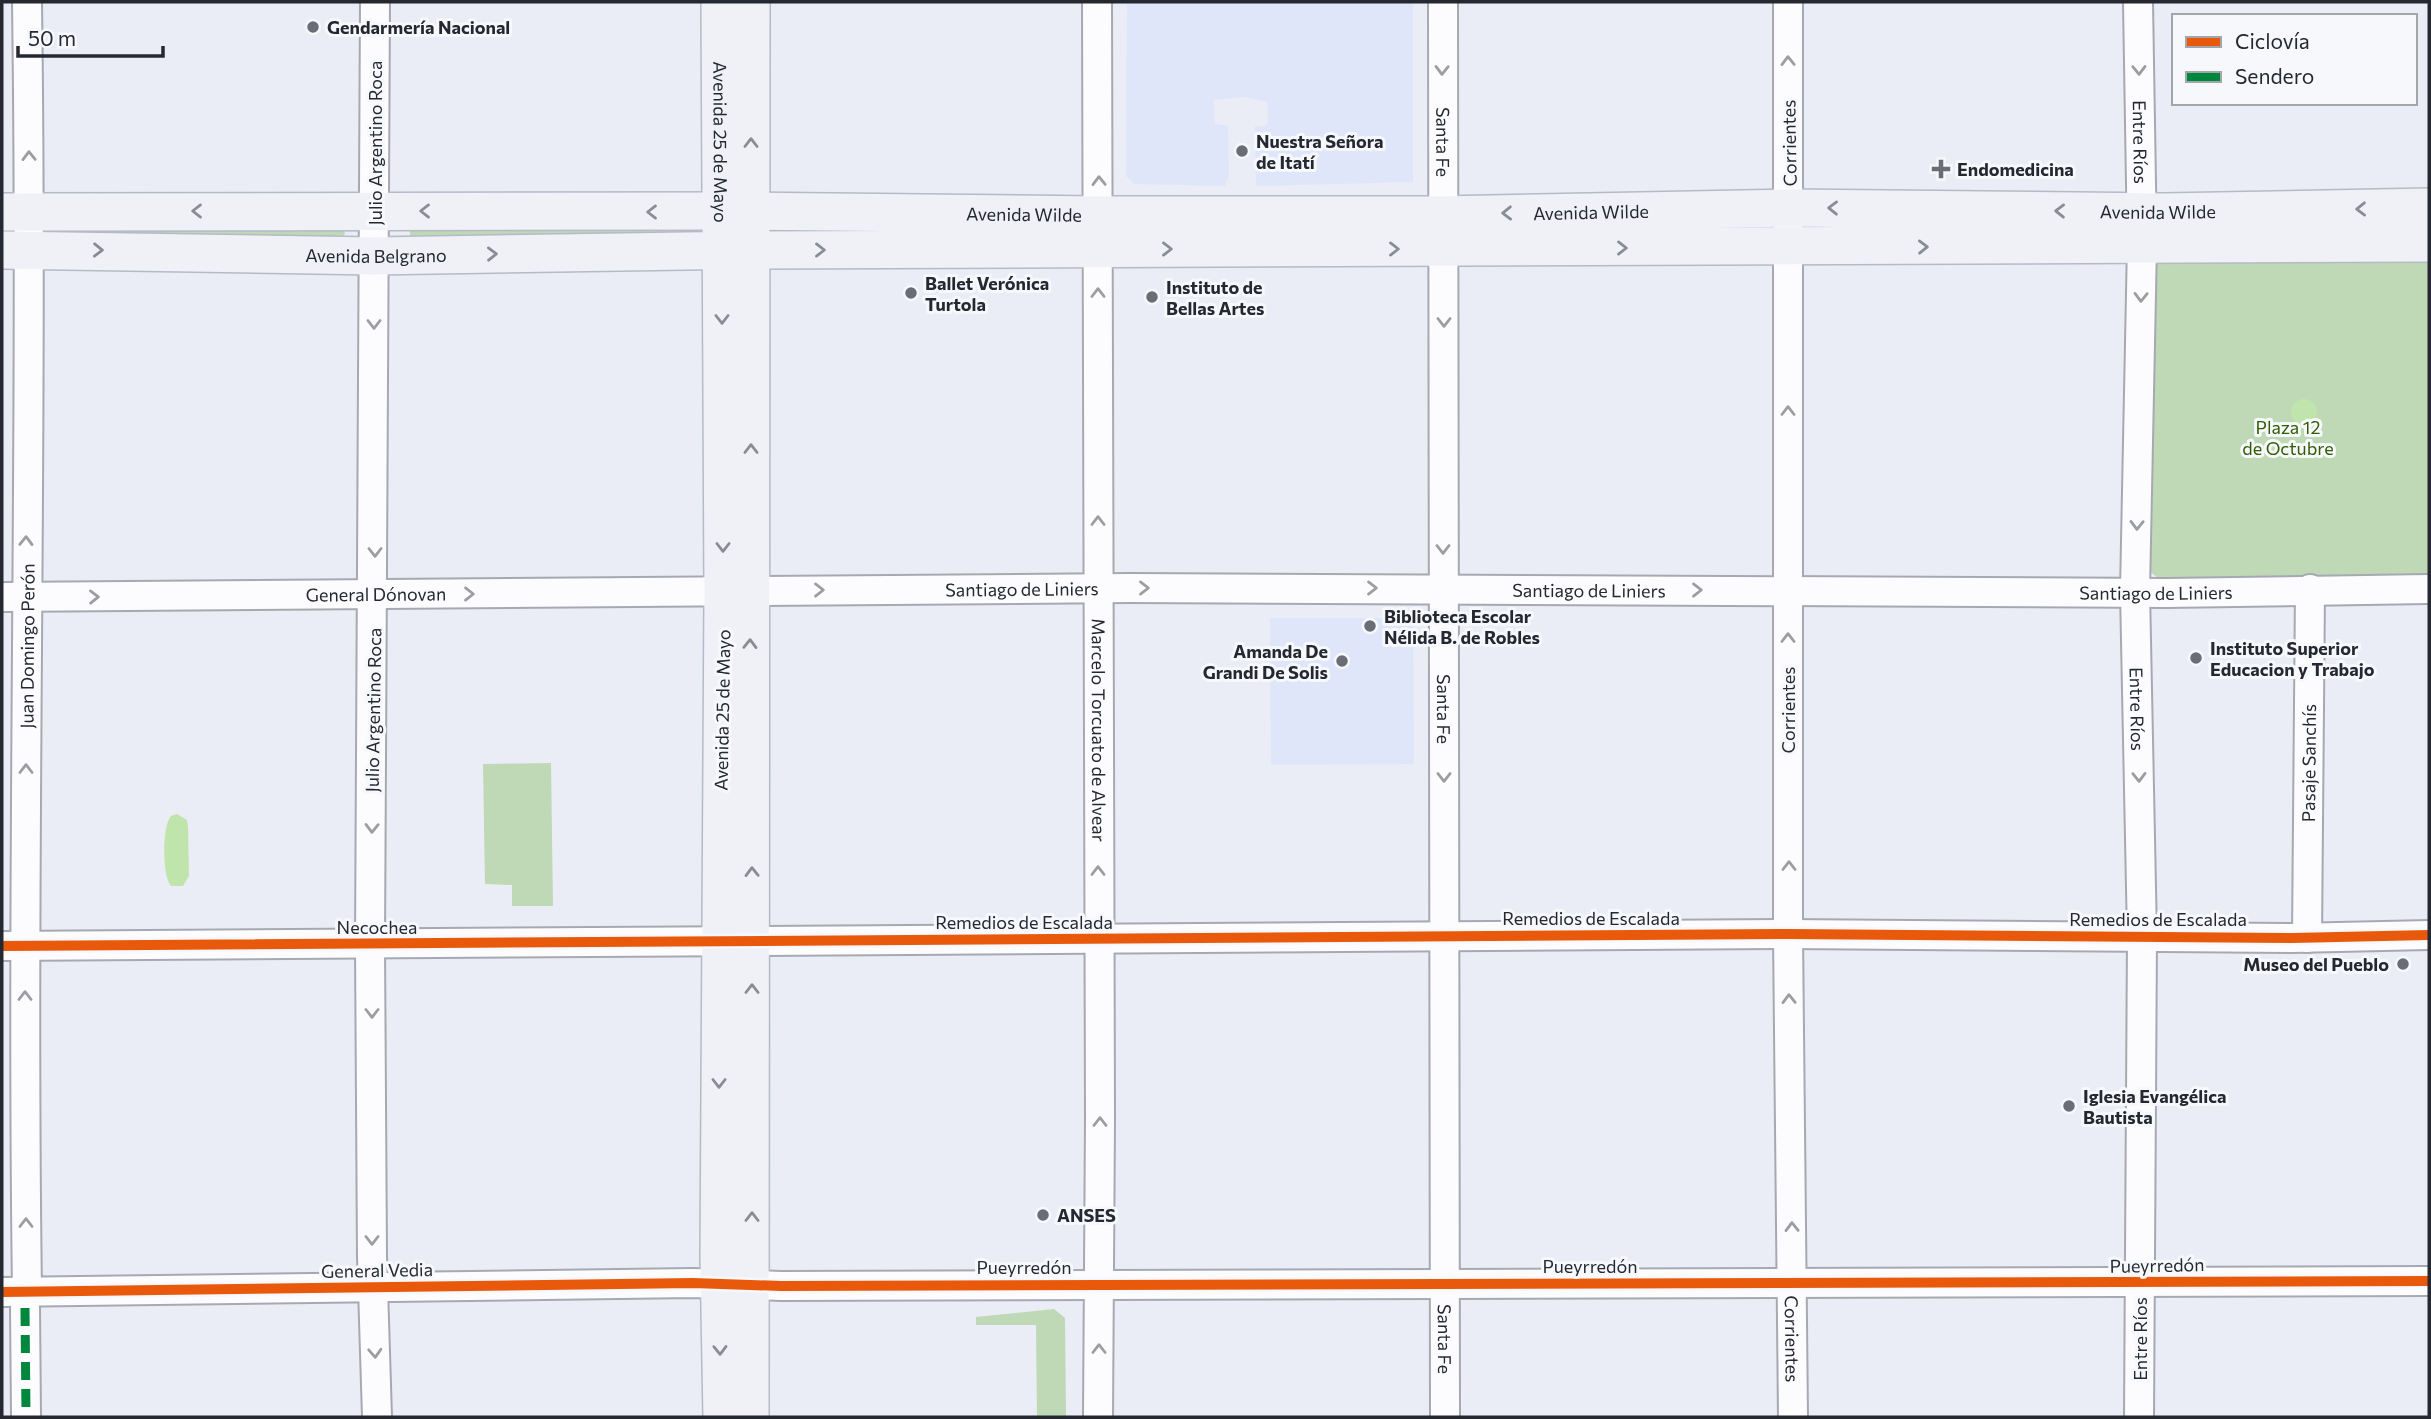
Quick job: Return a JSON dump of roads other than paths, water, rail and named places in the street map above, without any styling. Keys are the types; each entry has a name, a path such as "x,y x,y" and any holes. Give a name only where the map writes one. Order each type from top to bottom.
{"main road":[{"name":"Avenida 25 de Mayo","path":"720,2 736,212"},
{"name":"Avenida 25 de Mayo","path":"722,1417 735,1284 736,212 751,2"},
{"name":"Avenida Wilde","path":"736,251 1099,232 1443,232 1789,248 2142,228 2429,207"},
{"name":"Avenida Wilde","path":"1443,232 1790,208 2429,243"},
{"path":"16,212 736,212"},
{"name":"Avenida Wilde","path":"736,212 1099,232"},
{"name":"Avenida Belgrano","path":"16,249 374,256 736,251"},
{"name":"Avenida 25 de Mayo","path":"735,1284 750,1417"}],"street":[{"name":"Juan Domingo Perón","path":"26,1417 18,1297 14,598 16,212 27,2"},
{"name":"Julio Argentino Roca","path":"375,2 375,594 370,944 377,1417"},
{"name":"Marcelo Torcuato de Alvear","path":"1097,2 1098,1417"},
{"name":"Santa Fe","path":"1443,2 1445,1417"},
{"name":"Corrientes","path":"1788,2 1788,934 1793,1417"},
{"name":"Entre Ríos","path":"2138,2 2142,228 2135,591 2141,937 2139,1417"},
{"name":"Santiago de Liniers","path":"737,592 1442,588 1788,591 2429,589"},
{"name":"Pasaje Sanchís","path":"2307,937 2309,589"},
{"name":"General Dónovan","path":"14,598 737,592"},
{"name":"Remedios de Escalada","path":"736,940 1788,934 2141,937 2429,935"},
{"name":"Necochea","path":"14,946 736,940"},
{"name":"Pueyrredón","path":"735,1284 2429,1281"},
{"name":"General Vedia","path":"18,1297 373,1288 735,1284"}],"place":[{"name":"Gendarmería Nacional","path":"313,27"},
{"name":"Nuestra Señora de Itatí","path":"1242,151"},
{"name":"Endomedicina","path":"1941,169"},
{"name":"Ballet Verónica Turtola","path":"911,293"},
{"name":"Instituto de Bellas Artes","path":"1152,297"},
{"name":"Biblioteca Escolar Nélida B. de Robles","path":"1370,626"},
{"name":"Instituto Superior Educacion y Trabajo","path":"2196,658"},
{"name":"Amanda De Grandi De Solis","path":"1342,661"},
{"name":"Museo del Pueblo","path":"2403,964"},
{"name":"Iglesia Evangélica Bautista","path":"2069,1106"},
{"name":"ANSES","path":"1043,1215"}],"park label":[{"name":"Plaza 12 de Octubre","path":"2288,437"}]}
